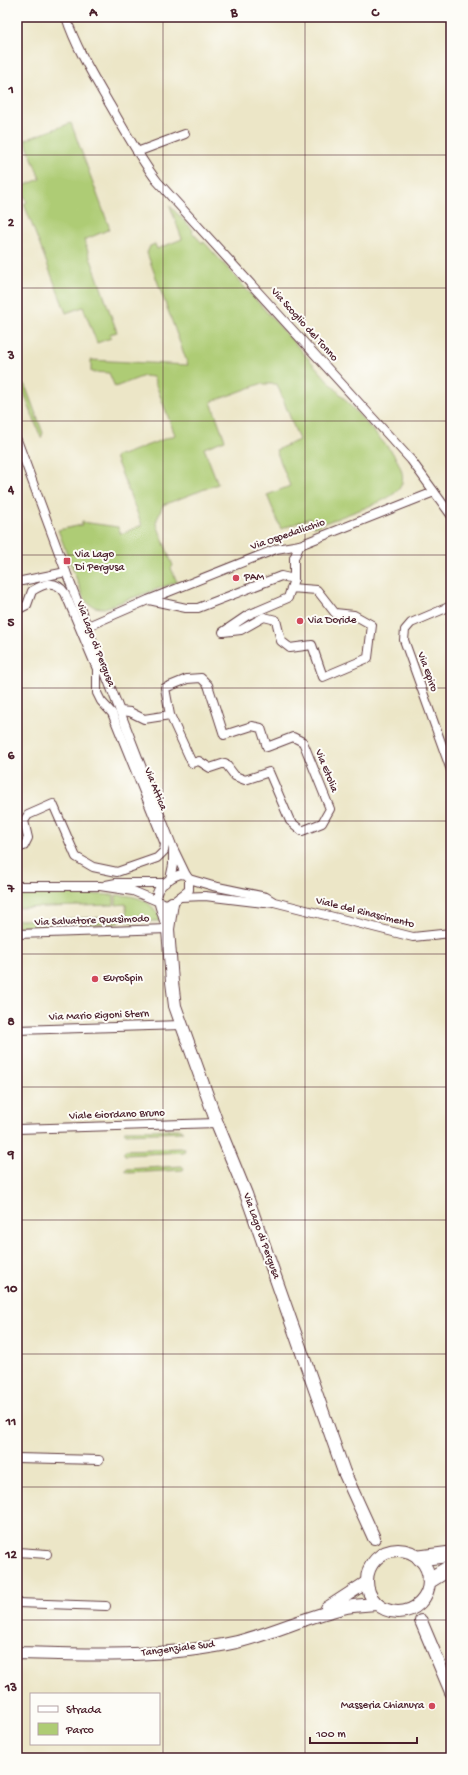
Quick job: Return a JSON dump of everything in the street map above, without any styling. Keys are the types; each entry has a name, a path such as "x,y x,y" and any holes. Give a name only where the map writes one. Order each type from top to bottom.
{"highway":[{"path":"420,1558 451,1554"},
{"path":"430,1580 451,1567"}],"street":[{"name":"Via Scoglio del Tonno","path":"66,17 72,37 137,152 158,181 411,460 451,515"},
{"path":"137,152 186,134"},
{"name":"Via Lago di Pergusa","path":"17,440 66,572 173,848 188,877"},
{"name":"Via Ospedalicchio","path":"88,626 148,600 276,549 300,545 434,492"},
{"path":"291,588 317,590 335,613 354,615 372,625 368,658 323,677 312,645 290,648 281,641 276,620 264,617 241,630 224,632 248,615 288,598 291,588 294,579 294,558 300,545"},
{"path":"17,582 66,572"},
{"path":"148,600 186,608 198,608 281,576 294,579"},
{"path":"17,610 27,605 32,591 42,585 53,583 60,586 65,593 97,669 97,693 112,688"},
{"name":"Via Epiro","path":"451,606 411,622 405,630 404,640 451,770"},
{"name":"Via Etolia","path":"201,678 208,685 224,735 252,726 261,728 267,747 293,737 303,742 330,809 322,823 302,831 290,822 269,772 244,780 235,776 225,763 210,768 199,761 192,763 170,715 165,688 187,679 201,678"},
{"name":"Via Attica","path":"17,848 24,846 28,838 24,821 28,815 53,804 76,857 93,867 117,872 157,858 164,851 165,844 112,713 101,701 97,693"},
{"path":"120,711 130,712 144,719 170,715"},
{"path":"168,881 173,865 173,848"},
{"path":"17,886 100,886 133,891 167,901 189,890 188,877 176,876 168,881 157,892 167,901"},
{"name":"Viale del Rinascimento","path":"188,877 212,886 266,897 274,902 413,937 451,933"},
{"path":"100,886 116,883 168,881"},
{"name":"Viale del Rinascimento","path":"167,901 205,896 264,903 274,902"},
{"name":"Via Lago di Pergusa","path":"167,901 175,1006 217,1123 246,1194 344,1472 374,1538 374,1561"},
{"name":"Via Salvatore Quasìmodo","path":"17,934 168,929"},
{"name":"Via Mario Rigoni Stern","path":"17,1030 182,1025"},
{"name":"Viale Giordano Bruno","path":"17,1129 217,1123"},
{"path":"17,1458 99,1460"},
{"path":"374,1538 395,1549 413,1553 420,1558 429,1572 430,1580 428,1591 423,1600 414,1608 402,1612 393,1612 377,1604 368,1590 367,1582 367,1575 374,1561 380,1555 395,1549"},
{"path":"17,1552 47,1554"},
{"name":"Tangenziale Sud","path":"310,1617 344,1598 367,1582"},
{"path":"423,1600 421,1621 451,1692"},
{"path":"17,1603 106,1606"},
{"name":"Tangenziale Sud","path":"17,1653 93,1655 161,1654 238,1642 310,1617 348,1606 377,1604"},
{"path":"402,1612 421,1621"}],"green space":[{"path":"71,123 110,229 84,240 117,332 110,334 111,338 97,343 83,307 66,313 24,204 27,202 21,187 40,179 25,140"},
{"path":"170,206 392,452 399,465 402,475 402,483 398,490 392,495 362,509 314,527 310,518 281,529 267,495 290,486 276,450 299,440 277,384 260,384 211,402 225,440 204,448 218,484 163,505 156,522 173,566 171,568 177,582 104,608 97,607 89,604 83,596 58,530 82,525 82,522 118,527 121,534 142,525 115,457 175,435 153,377 144,376 115,387 109,373 91,372 91,360 188,365 147,253 150,246 155,244 157,249 182,239"},
{"path":"20,383 25,385 43,433 41,438"},
{"path":"17,892 114,895 114,905 17,908"},
{"path":"116,895 130,896 143,900 153,908 161,921 127,922 126,904 116,905"},
{"path":"119,917 119,923 17,927 17,920"},
{"path":"126,1130 183,1130 182,1132 126,1134 124,1132"},
{"path":"185,1149 184,1152 125,1155 123,1152 125,1150"},
{"path":"182,1166 184,1168 183,1170 128,1173 125,1171 127,1169"}],"place":[{"name":"Via Lago Di Pergusa","path":"67,561"},
{"name":"PAM","path":"236,578"},
{"name":"Via Doride","path":"300,621"},
{"name":"EuroSpin","path":"95,979"},
{"name":"Masseria Chianura","path":"432,1706"}]}
